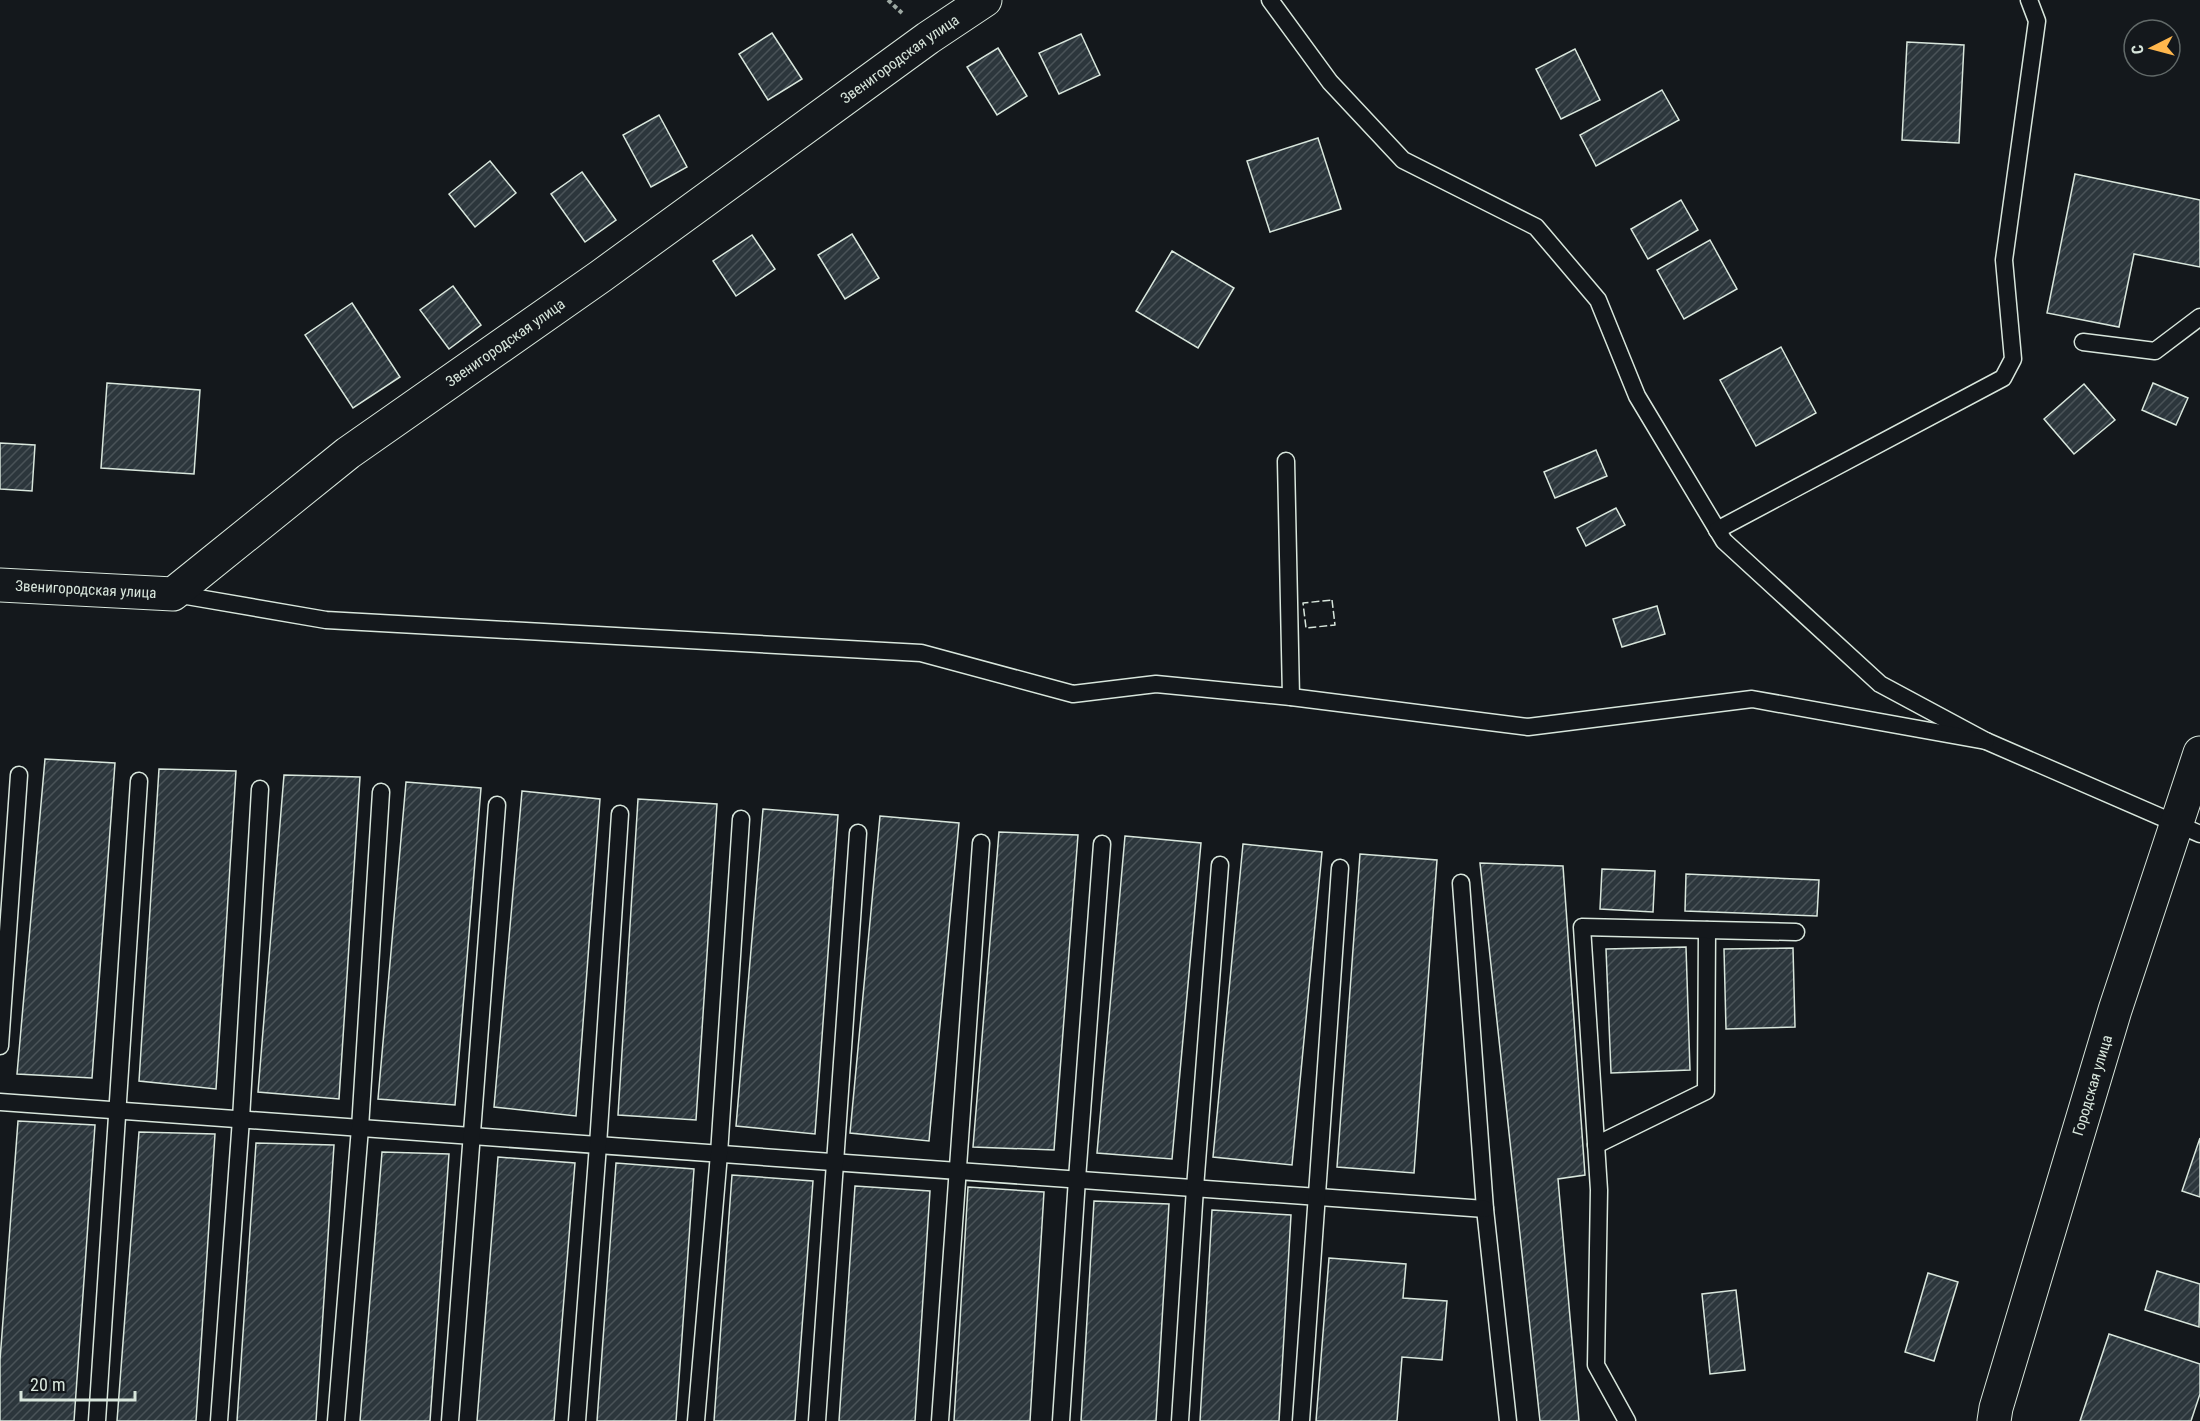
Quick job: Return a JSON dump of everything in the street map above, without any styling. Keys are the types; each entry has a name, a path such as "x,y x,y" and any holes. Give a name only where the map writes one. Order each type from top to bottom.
{"street":[{"name":"Звенигородская улица","path":"0,585 173,594 348,453 601,276 928,38 985,0"},
{"name":"Городская улица","path":"1994,1421 2115,1010 2189,829 2200,753"}],"lane":[{"path":"1270,0 1330,82 1403,160 1536,227 1598,300 1637,396 1724,541 1880,684 1986,741 2189,829"},
{"path":"1717,530 2003,378 2013,359 2004,260 2037,21 2029,0"},
{"path":"2083,342 2155,351 2200,317"},
{"path":"1286,461 1291,697"},
{"path":"173,594 326,620 921,653 1073,694 1156,684 1291,697 1527,727 1752,699 1986,741"},
{"path":"0,1046 19,775"},
{"path":"97,1421 139,781"},
{"path":"219,1421 241,1119 260,789"},
{"path":"336,1421 360,1128 381,792"},
{"path":"450,1421 497,805"},
{"path":"577,1421 621,814"},
{"path":"696,1421 719,1154 741,819"},
{"path":"817,1421 858,832"},
{"path":"940,1421 981,843"},
{"path":"1061,1421 1102,844"},
{"path":"1180,1421 1220,865"},
{"path":"1301,1421 1340,868"},
{"path":"1461,883 1485,1209 1508,1421"},
{"path":"1628,1421 1596,1365 1599,1190 1582,927 1796,932"},
{"path":"1596,1145 1706,1091 1707,930"},
{"path":"0,1102 1485,1209"}],"building":[{"path":"772,33 802,79 768,100 739,54"},
{"path":"1081,34 1100,75 1059,94 1039,53"},
{"path":"1907,42 1964,45 1959,143 1902,140"},
{"path":"998,48 1027,96 997,115 967,67"},
{"path":"1575,49 1600,100 1561,119 1536,69"},
{"path":"1662,90 1679,120 1596,166 1580,135"},
{"path":"659,115 687,167 651,187 623,135"},
{"path":"1318,138 1341,209 1270,232 1247,161"},
{"path":"490,161 516,193 475,227 449,194"},
{"path":"582,172 616,220 585,242 551,194"},
{"path":"2075,174 2200,200 2200,267 2134,254 2119,327 2047,313"},
{"path":"1681,200 1698,230 1648,259 1631,229"},
{"path":"852,234 879,278 845,299 818,255"},
{"path":"752,235 775,269 736,296 713,261"},
{"path":"1710,240 1737,289 1684,319 1657,270"},
{"path":"1172,251 1234,288 1198,348 1136,311"},
{"path":"453,286 481,325 449,349 420,310"},
{"path":"352,303 400,377 353,408 305,335"},
{"path":"1781,347 1816,413 1756,446 1720,380"},
{"path":"107,383 200,390 194,474 101,468"},
{"path":"2153,383 2188,398 2176,425 2142,410"},
{"path":"2084,384 2115,420 2074,454 2044,419"},
{"path":"0,443 35,445 32,491 0,489"},
{"path":"1596,450 1607,476 1555,498 1544,472"},
{"path":"1616,508 1625,525 1586,546 1577,528"},
{"path":"1657,606 1665,634 1622,647 1613,619"},
{"path":"45,759 115,763 92,1078 17,1074"},
{"path":"159,769 236,771 216,1089 139,1081"},
{"path":"284,775 360,777 339,1099 258,1092"},
{"path":"406,782 481,788 455,1105 378,1099"},
{"path":"522,791 600,799 576,1116 494,1107"},
{"path":"638,799 717,804 696,1120 618,1115"},
{"path":"763,809 838,815 815,1134 736,1126"},
{"path":"880,816 959,823 929,1141 850,1133"},
{"path":"999,832 1078,835 1054,1150 973,1147"},
{"path":"1125,836 1201,843 1172,1159 1097,1153"},
{"path":"1243,844 1322,852 1292,1165 1213,1157"},
{"path":"1360,854 1437,860 1414,1173 1337,1167"},
{"path":"1480,863 1563,866 1585,1175 1558,1179 1579,1421 1540,1421"},
{"path":"1602,869 1655,871 1653,912 1600,909"},
{"path":"1686,874 1819,880 1817,916 1685,911"},
{"path":"1686,947 1690,1070 1611,1073 1606,949"},
{"path":"1793,948 1795,1027 1726,1029 1724,949"},
{"path":"18,1121 95,1125 74,1421 0,1421 0,1360"},
{"path":"139,1132 215,1134 196,1421 117,1421"},
{"path":"2200,1138 2200,1197 2182,1191"},
{"path":"256,1143 334,1145 316,1421 237,1421"},
{"path":"382,1152 449,1154 430,1421 360,1421"},
{"path":"498,1157 575,1163 554,1421 477,1421"},
{"path":"616,1163 694,1169 676,1421 597,1421"},
{"path":"732,1175 813,1181 795,1421 714,1421"},
{"path":"855,1186 930,1191 915,1421 839,1421"},
{"path":"968,1187 1044,1192 1030,1421 954,1421"},
{"path":"1094,1201 1169,1204 1156,1421 1081,1421"},
{"path":"1212,1210 1291,1215 1279,1421 1200,1421"},
{"path":"1329,1258 1406,1264 1403,1298 1447,1301 1442,1360 1402,1357 1397,1421 1316,1421"},
{"path":"2157,1271 2200,1284 2199,1327 2145,1310"},
{"path":"1928,1273 1958,1282 1934,1361 1905,1352"},
{"path":"1736,1290 1745,1370 1710,1374 1702,1294"},
{"path":"2109,1334 2200,1364 2200,1394 2191,1421 2080,1421"}],"fence":[{"path":"1332,600 1335,625 1306,628 1303,603 1332,600"}]}
